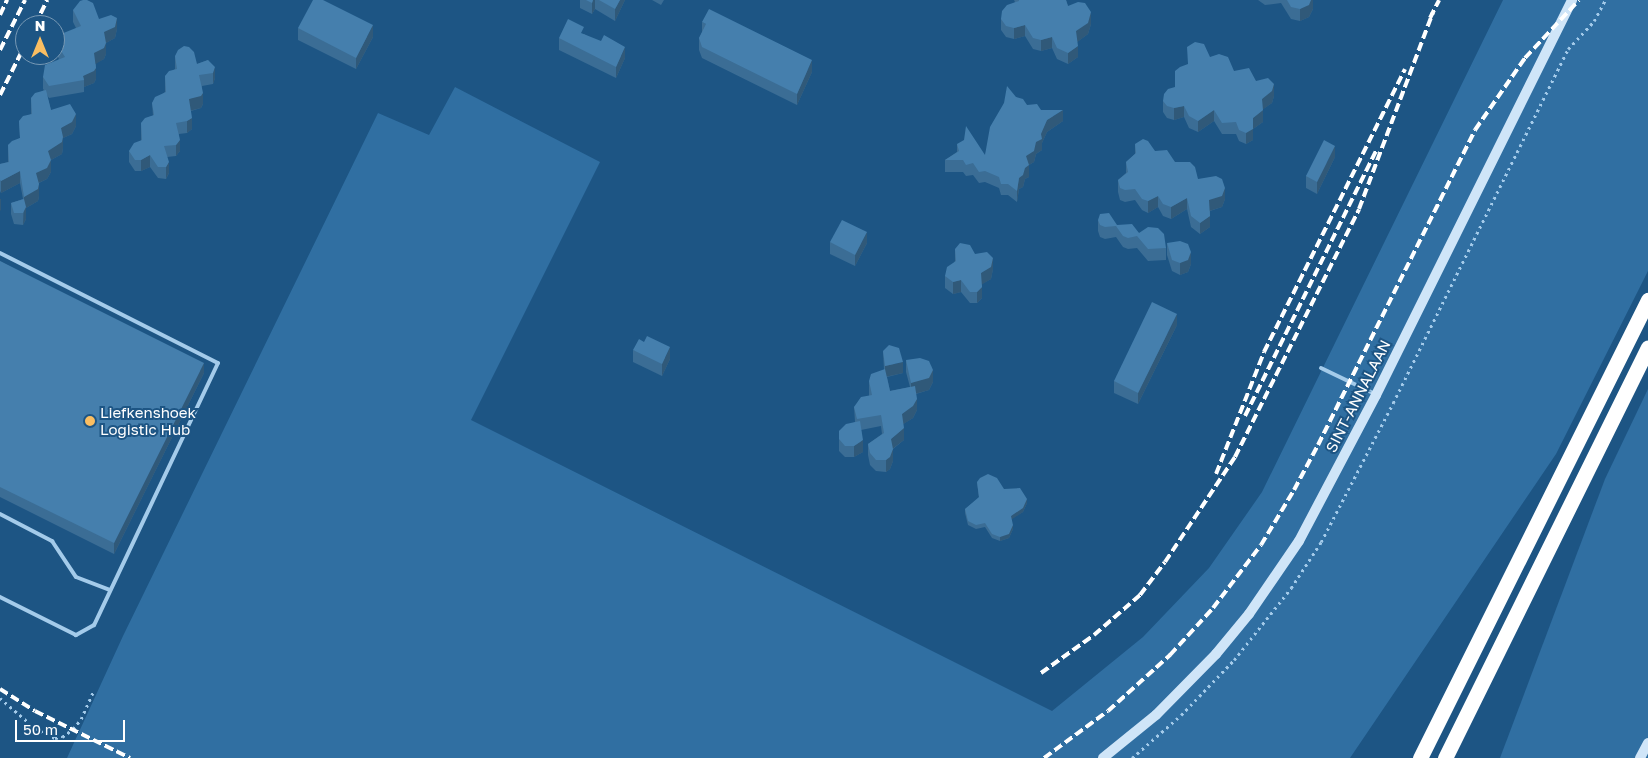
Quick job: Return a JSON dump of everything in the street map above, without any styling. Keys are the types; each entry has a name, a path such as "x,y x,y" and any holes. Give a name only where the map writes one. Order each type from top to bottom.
{"highway":[{"path":"1420,758 1648,300"},
{"path":"1446,758 1648,348"}],"street":[{"name":"SINT-ANNALAAN","path":"1103,758 1156,715 1216,654 1249,614 1299,541 1376,395 1572,0"},
{"path":"1640,758 1648,743"}],"lane":[{"path":"0,253 218,363 94,625 76,635 0,597"},
{"path":"1321,368 1376,395"},
{"path":"0,514 52,541 76,577 110,590"}],"path":[{"path":"0,698 35,728 55,738 73,730 81,719 94,690"}],"shaded area":[{"path":"1503,0 1648,0 1648,271 1556,454 1350,758 67,758 123,636 378,113 429,135 455,87 600,162 471,420 1052,711 1143,637 1209,568 1262,492"},
{"path":"1648,389 1648,758 1500,758 1605,479"}],"building":[{"path":"87,0 93,3 99,19 111,15 117,18 115,27 104,32 106,43 104,48 94,53 96,68 94,71 83,76 84,80 49,86 43,77 45,65 65,65 65,32 81,26 73,10 80,1"},
{"path":"313,0 323,0 373,25 356,58 298,28"},
{"path":"599,0 620,0 615,9"},
{"path":"1019,0 1066,0 1068,6 1078,2 1085,3 1091,12 1088,23 1076,31 1078,46 1068,53 1057,48 1052,37 1041,40 1033,38 1025,25 1014,28 1006,26 1001,19 1002,11 1007,5"},
{"path":"1287,0 1311,0 1309,5 1300,9 1291,7"},
{"path":"709,9 812,60 797,94 702,47 699,38 706,24 702,22"},
{"path":"568,19 584,27 581,33 601,41 604,35 625,47 616,67 559,38"},
{"path":"1195,42 1204,44 1210,57 1219,54 1228,57 1234,71 1249,68 1256,81 1268,78 1274,84 1272,91 1262,99 1263,110 1253,118 1253,129 1246,133 1239,130 1236,122 1222,123 1214,110 1198,121 1189,116 1184,106 1174,108 1167,106 1163,101 1164,94 1168,89 1175,87 1175,71 1188,64 1187,47"},
{"path":"184,46 189,47 194,52 197,64 208,60 215,67 213,73 199,75 203,93 201,96 189,99 192,118 176,123 180,140 176,145 164,146 169,162 166,167 158,167 150,155 141,160 135,160 129,151 134,143 142,140 141,123 145,118 154,115 152,103 155,97 166,92 165,76 169,71 177,69 175,56 178,50"},
{"path":"1007,86 1016,97 1023,99 1027,105 1037,104 1041,110 1063,110 1047,120 1041,134 1042,139 1036,142 1034,151 1026,156 1029,165 1019,178 1017,191 1008,184 1001,184 999,177 985,171 979,172 973,163 966,165 963,160 945,160 959,151 957,144 964,140 966,126 985,155 990,127 1004,103"},
{"path":"46,90 51,110 70,104 76,114 72,122 61,128 62,142 48,151 51,160 47,168 36,173 39,184 38,189 24,197 20,171 1,181 0,164 9,162 8,145 20,138 19,121 23,116 32,114 31,98 35,93"},
{"path":"1143,139 1148,141 1155,151 1167,150 1175,162 1190,162 1195,167 1198,179 1216,176 1222,179 1225,188 1222,196 1209,200 1210,216 1200,223 1191,216 1187,198 1171,207 1163,204 1158,196 1148,201 1142,199 1135,189 1125,190 1120,188 1118,180 1128,172 1126,162 1136,153 1135,144"},
{"path":"1324,140 1335,146 1317,182 1306,176"},
{"path":"24,199 26,207 23,213 14,213 11,203"},
{"path":"1109,213 1117,225 1132,224 1139,233 1148,227 1158,228 1164,234 1166,248 1148,249 1137,236 1128,238 1123,236 1116,226 1105,227 1100,225 1098,220 1100,214"},
{"path":"842,220 867,232 855,255 830,242"},
{"path":"1180,241 1188,244 1191,252 1188,260 1180,263 1172,260 1167,243"},
{"path":"960,243 970,245 975,254 987,252 993,258 991,267 981,273 982,287 977,292 970,292 961,280 953,282 945,276 947,267 956,261 955,249"},
{"name":"Liefkenshoek Logistic Hub","path":"0,261 204,363 114,543 0,487"},
{"path":"1152,302 1177,314 1138,393 1114,381"},
{"path":"647,336 670,347 662,364 633,350 639,339 644,342"},
{"path":"889,345 899,348 903,362 885,366 883,351"},
{"path":"920,358 929,361 933,370 929,378 911,383 906,360"},
{"path":"885,369 890,391 915,386 917,399 913,406 902,414 904,428 891,439 893,449 890,457 886,460 876,460 870,453 868,444 884,433 881,415 857,419 854,407 861,397 872,395 869,381 871,374"},
{"path":"860,421 863,440 854,446 845,446 839,439 839,431 846,424"},
{"path":"988,474 997,478 1004,489 1020,488 1027,499 1023,508 1011,516 1013,525 1009,534 1000,537 992,534 985,523 976,525 968,521 965,509 979,497 977,482"}],"railway":[{"path":"0,15 7,0"},
{"path":"0,50 25,0"},
{"path":"40,15 47,0"},
{"path":"1430,18 1439,0"},
{"path":"1044,758 1108,711 1170,655 1213,608 1261,545 1318,445 1475,130 1525,58 1579,0"},
{"path":"1041,673 1094,635 1140,595 1165,562 1235,457 1359,209 1433,12"},
{"path":"0,95 15,65"},
{"path":"1216,474 1264,352 1405,69"},
{"path":"1245,416 1376,151"},
{"path":"0,689 35,711 130,758"}],"place":[{"name":"Liefkenshoek Logistic Hub","path":"90,421"}]}
